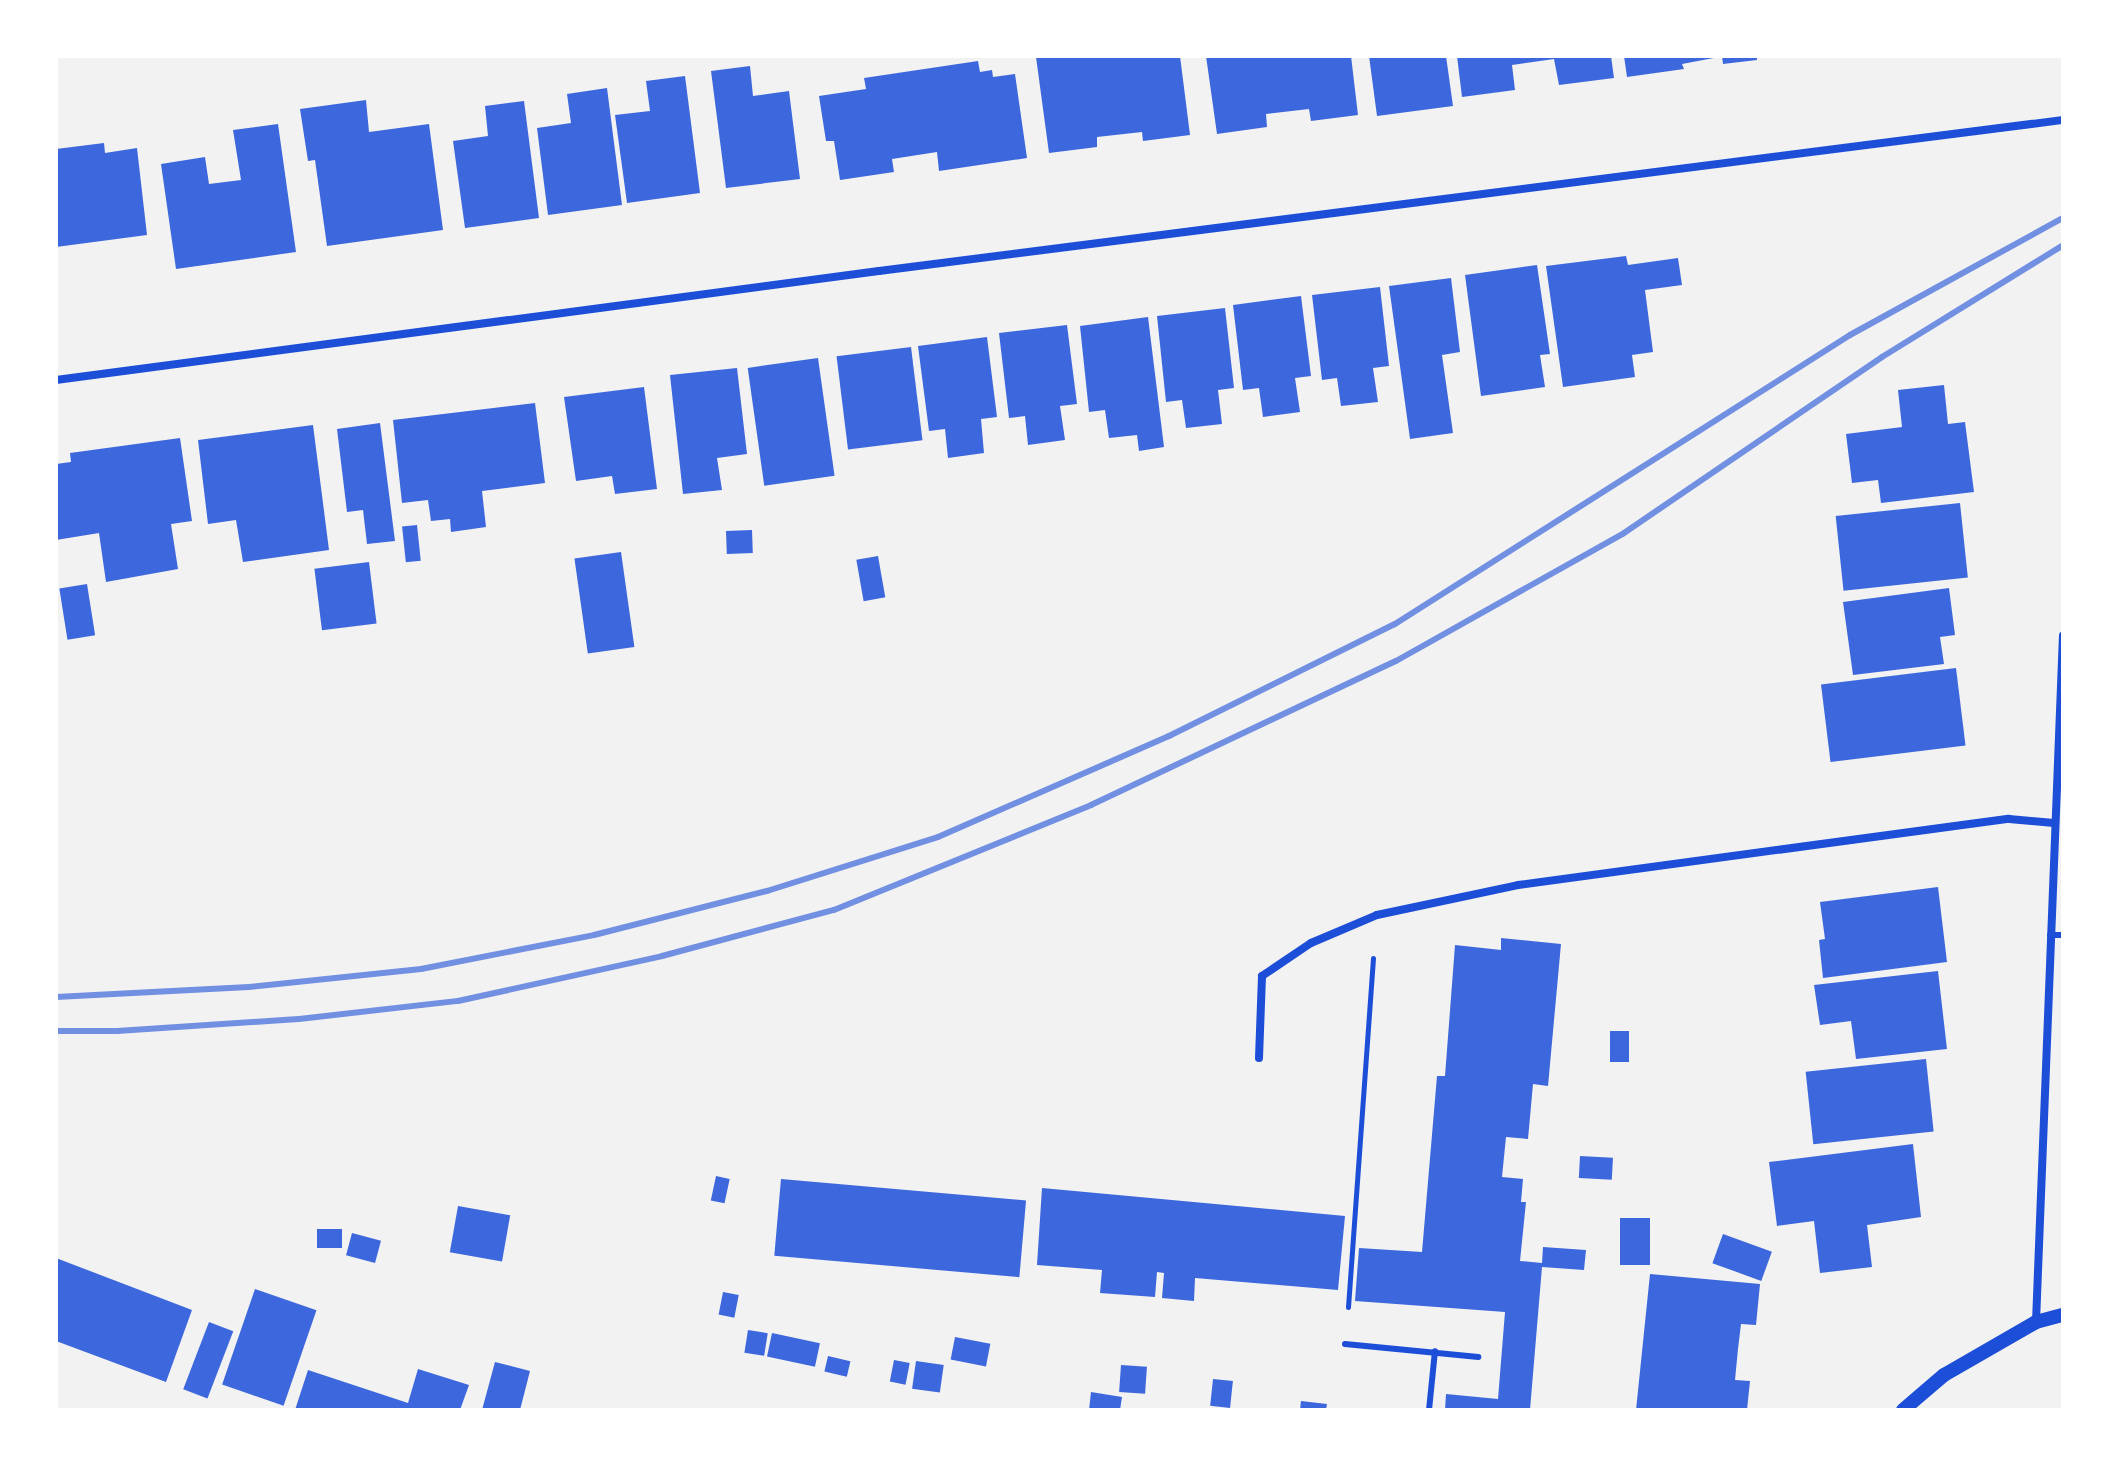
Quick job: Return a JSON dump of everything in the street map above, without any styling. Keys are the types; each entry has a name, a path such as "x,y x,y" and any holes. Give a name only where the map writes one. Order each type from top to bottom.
{"street":[{"path":"56,380 2063,120"},
{"path":"2036,1322 2063,636"},
{"path":"1259,1058 1262,976 1311,943 1377,915 1518,885 2009,819 2054,823"},
{"path":"1903,1410 1944,1375 2036,1322 2063,1315"}],"lane":[{"path":"2050,935 2063,935"},
{"path":"1345,1344 1478,1357"},
{"path":"1429,1410 1435,1351"}],"path":[{"path":"1345,1344 1377,915"}],"building":[{"path":"1180,56 1190,135 1143,141 1142,132 1097,137 1097,147 1049,153 1036,57"},
{"path":"1206,56 1351,56 1358,115 1311,121 1309,109 1266,114 1267,127 1217,134"},
{"path":"1369,56 1446,56 1453,106 1377,116"},
{"path":"1457,56 1611,56 1614,78 1559,85 1554,59 1512,65 1515,90 1462,97"},
{"path":"1624,56 1719,57 1682,64 1684,69 1627,77"},
{"path":"1722,56 1757,56 1757,60 1723,64"},
{"path":"978,61 980,72 992,70 993,77 1015,74 1027,158 939,171 937,152 892,159 894,172 840,180 834,141 826,141 819,96 866,89 864,78"},
{"path":"750,66 753,96 789,91 800,179 726,188 711,71"},
{"path":"685,76 700,193 627,203 615,115 650,111 646,81"},
{"path":"607,88 622,205 548,215 537,128 571,123 567,94"},
{"path":"366,100 369,132 429,124 443,230 327,246 315,160 308,161 300,109"},
{"path":"524,101 539,218 465,228 453,141 488,136 485,106"},
{"path":"278,124 296,252 176,269 161,164 205,157 209,184 241,180 233,130"},
{"path":"104,143 105,153 137,148 147,235 56,247 56,149"},
{"path":"1626,256 1628,265 1678,258 1682,285 1645,290 1653,352 1632,355 1635,377 1563,387 1546,266"},
{"path":"1537,265 1550,354 1540,355 1545,387 1481,396 1465,275"},
{"path":"1451,278 1460,352 1442,355 1453,433 1410,439 1389,286"},
{"path":"1380,287 1389,366 1373,368 1378,402 1341,406 1337,378 1322,380 1312,295"},
{"path":"1301,296 1311,376 1295,378 1300,412 1263,417 1259,388 1243,390 1233,305"},
{"path":"1225,308 1234,388 1218,390 1222,424 1186,428 1182,400 1166,402 1157,316"},
{"path":"1148,317 1164,447 1139,451 1137,435 1109,438 1105,410 1089,412 1080,326"},
{"path":"1067,325 1077,404 1060,406 1065,440 1028,445 1025,416 1009,418 999,333"},
{"path":"987,337 997,417 981,419 984,453 948,458 945,429 929,431 918,346"},
{"path":"911,347 922,440 848,449 837,356"},
{"path":"818,358 835,476 764,486 748,368"},
{"path":"737,368 747,454 717,458 722,490 683,494 670,375"},
{"path":"1944,385 1948,424 1965,422 1974,492 1881,503 1878,480 1852,483 1846,434 1902,427 1898,390"},
{"path":"644,387 657,489 615,494 612,476 576,481 564,397"},
{"path":"535,403 545,483 482,491 486,527 451,532 450,519 431,521 428,500 402,503 393,420"},
{"path":"380,423 395,541 367,544 363,510 347,512 337,429"},
{"path":"313,425 329,550 243,562 236,520 208,524 198,440"},
{"path":"180,438 192,521 171,524 178,569 106,582 99,533 56,540 56,464 71,462 70,453"},
{"path":"1960,503 1968,578 1844,591 1836,516"},
{"path":"417,525 421,561 406,562 402,527"},
{"path":"752,530 753,553 727,554 726,531"},
{"path":"621,552 634,647 588,654 574,559"},
{"path":"878,556 885,597 864,601 856,560"},
{"path":"369,562 377,624 322,630 314,569"},
{"path":"87,584 95,635 67,640 59,588"},
{"path":"1949,588 1955,635 1940,637 1944,664 1853,675 1843,602"},
{"path":"1956,668 1966,745 1831,762 1821,685"},
{"path":"1938,887 1947,962 1823,978 1819,940 1825,939 1820,902"},
{"path":"1501,938 1561,944 1548,1086 1533,1084 1528,1139 1506,1137 1502,1177 1523,1179 1521,1202 1526,1202 1520,1261 1542,1263 1543,1247 1586,1250 1584,1270 1542,1267 1530,1410 1445,1410 1446,1394 1498,1399 1505,1312 1355,1301 1359,1248 1422,1252 1437,1076 1445,1076 1455,945 1501,950"},
{"path":"1938,971 1947,1049 1856,1059 1851,1021 1820,1025 1814,985"},
{"path":"1610,1031 1629,1031 1629,1062 1610,1062"},
{"path":"1926,1059 1934,1132 1813,1144 1806,1072"},
{"path":"1913,1144 1921,1217 1867,1225 1872,1267 1820,1273 1814,1221 1777,1226 1769,1162"},
{"path":"1580,1156 1613,1158 1612,1180 1579,1178"},
{"path":"716,1176 730,1179 724,1203 711,1200"},
{"path":"781,1179 1026,1200 1019,1277 774,1256"},
{"path":"1042,1188 1345,1216 1338,1290 1195,1278 1194,1301 1162,1298 1164,1273 1157,1272 1155,1297 1100,1293 1102,1270 1037,1265"},
{"path":"458,1206 510,1215 502,1261 450,1252"},
{"path":"1620,1218 1650,1218 1650,1265 1620,1265"},
{"path":"317,1229 342,1229 342,1248 317,1248"},
{"path":"352,1233 381,1241 375,1263 346,1255"},
{"path":"1723,1234 1772,1252 1761,1281 1712,1263"},
{"path":"56,1258 192,1310 166,1382 56,1341"},
{"path":"1650,1274 1760,1284 1756,1325 1741,1324 1738,1349 1735,1380 1750,1381 1747,1410 1636,1410"},
{"path":"255,1289 316,1310 284,1406 222,1384"},
{"path":"723,1292 739,1295 734,1318 719,1315"},
{"path":"209,1322 233,1331 207,1399 183,1389"},
{"path":"748,1330 768,1333 764,1356 744,1353"},
{"path":"772,1333 820,1343 815,1367 767,1356"},
{"path":"955,1337 990,1344 986,1366 951,1360"},
{"path":"828,1356 850,1361 847,1377 824,1372"},
{"path":"894,1360 910,1363 906,1385 890,1382"},
{"path":"916,1361 944,1365 940,1393 912,1389"},
{"path":"495,1362 530,1371 520,1410 482,1410"},
{"path":"1121,1365 1147,1367 1145,1394 1119,1392"},
{"path":"418,1369 469,1385 460,1410 295,1410 308,1370 408,1403"},
{"path":"1213,1379 1233,1381 1230,1408 1210,1406"},
{"path":"1091,1392 1122,1397 1120,1410 1089,1410"},
{"path":"1301,1401 1327,1404 1326,1410 1300,1410"}],"railway":[{"path":"56,997 249,987 421,969 594,935 767,891 938,837 1169,736 1395,624 1850,335 2063,218"},
{"path":"56,1031 117,1031 299,1019 458,1001 662,956 834,910 1091,805 1396,661 1624,533 1882,357 2063,245"}]}
